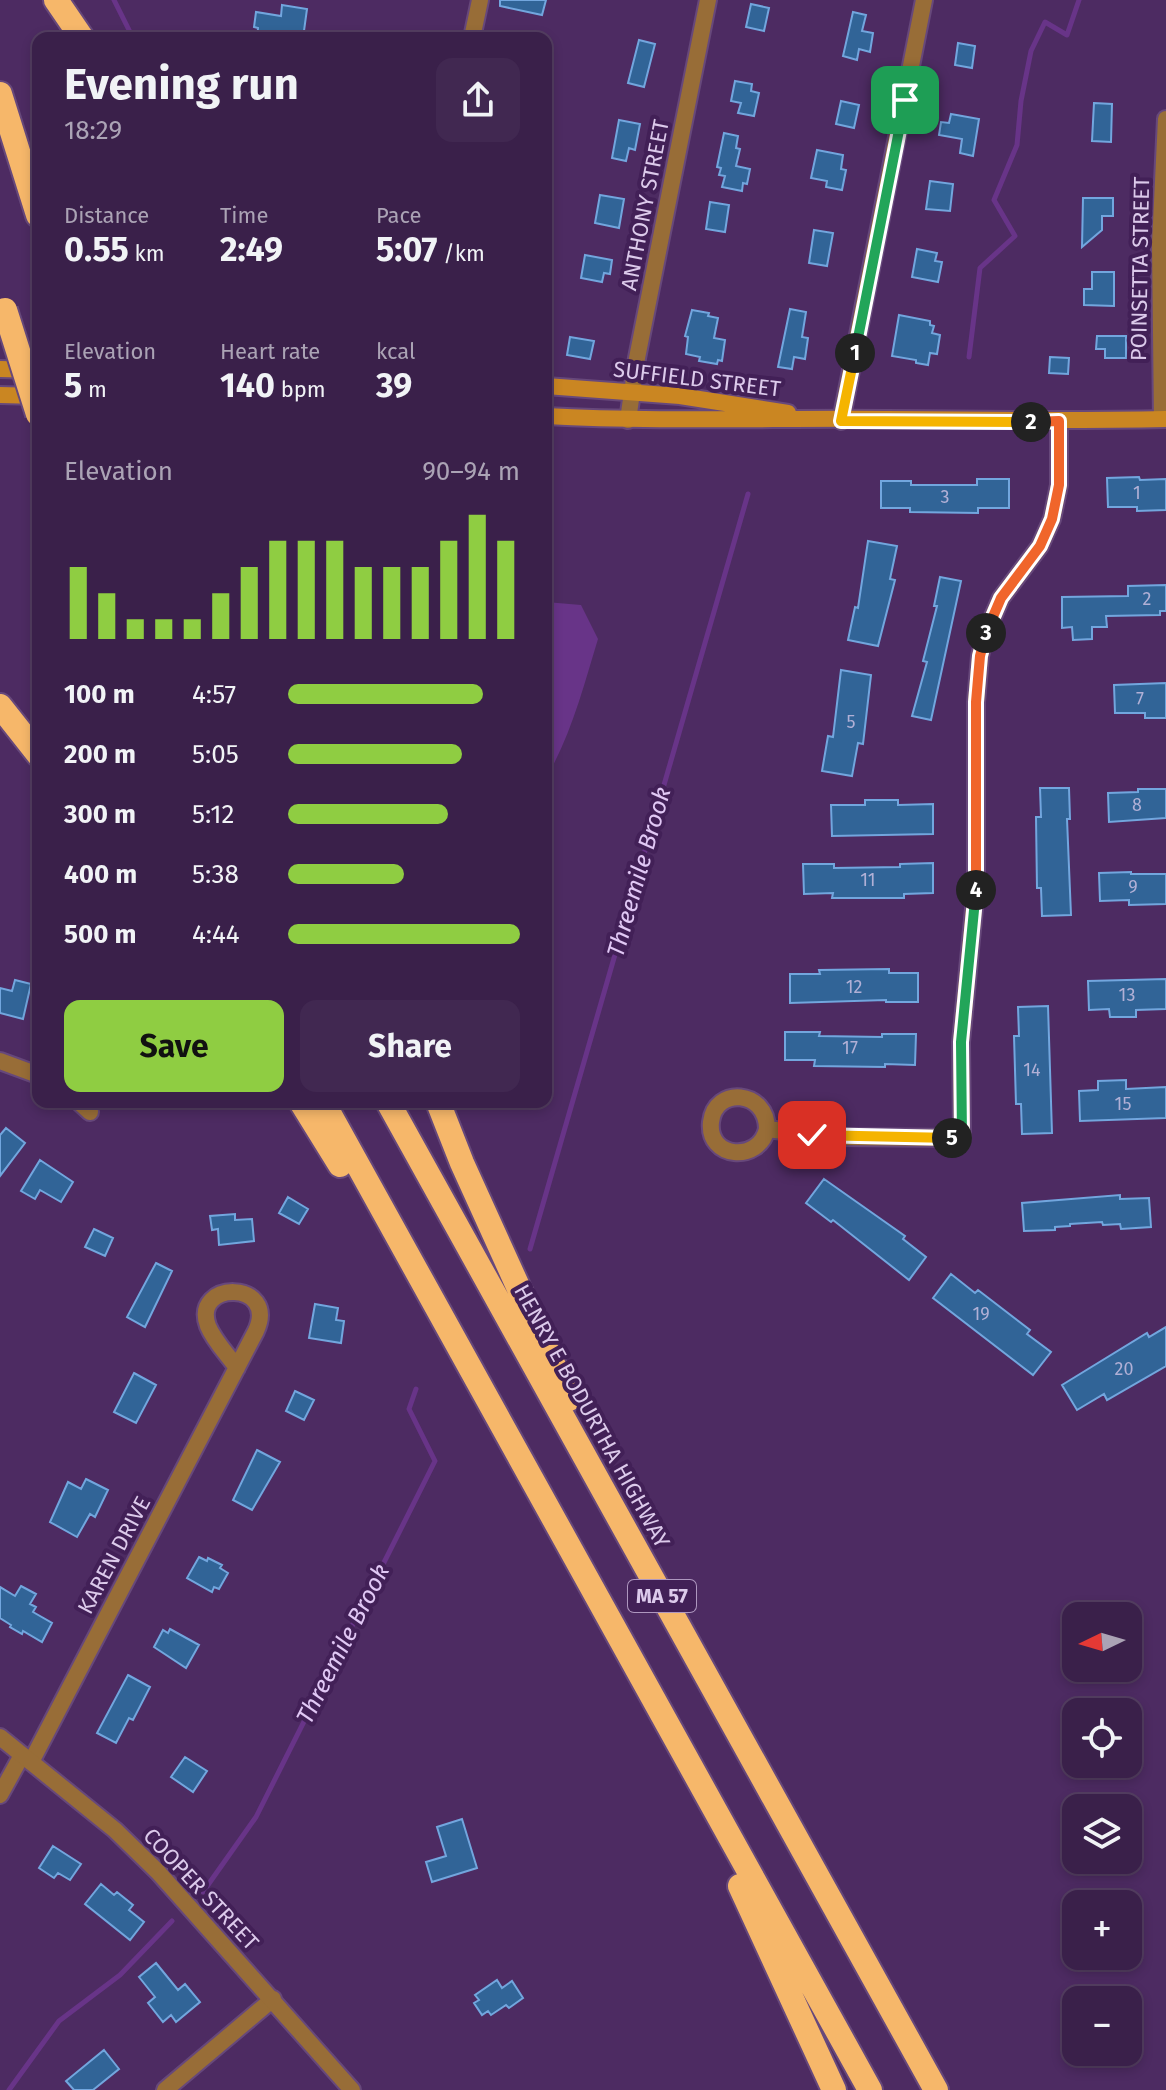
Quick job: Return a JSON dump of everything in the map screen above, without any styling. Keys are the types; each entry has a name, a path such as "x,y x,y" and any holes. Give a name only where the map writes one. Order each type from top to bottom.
{"highway":[{"path":"56,0 78,32"},
{"path":"0,94 32,196"},
{"path":"2,303 32,396"},
{"path":"0,706 32,746"},
{"path":"305,1108 483,1393"},
{"name":"MA 57","path":"326,1108 870,2090"},
{"name":"HENRY E BODURTHA HIGHWAY","path":"391,1108 936,2090"},
{"path":"440,1108 462,1163 647,1569"},
{"path":"653,1699 834,2090"}],"main road":[{"path":"0,369 32,370"},
{"name":"SUFFIELD STREET","path":"552,386 680,396 841,421"},
{"path":"0,395 32,396"},
{"name":"SUFFIELD STREET","path":"552,416 628,420 841,421 1164,419"}],"street":[{"path":"473,32 480,0"},
{"name":"ANTHONY STREET","path":"628,420 708,0"},
{"path":"841,421 924,0"},
{"name":"POINSETTA STREET","path":"1164,419 1160,244 1166,119"},
{"path":"767,1129 846,1137 962,1138 961,1042 976,888 976,702 980,656 1001,598 1040,546 1052,519 1059,485 1059,421"},
{"path":"0,1061 32,1073"},
{"name":"KAREN DRIVE","path":"0,1795 26,1758 237,1368"},
{"name":"COOPER STREET","path":"0,1737 115,1830 158,1872 352,2090"},
{"path":"165,2090 273,1999"}],"shaded area":[{"path":"552,603 581,605 598,639 570,728 552,767"}],"building":[{"path":"500,0 546,0 542,15 500,6"},
{"path":"751,4 769,8 764,31 746,27"},
{"path":"282,5 307,9 304,32 258,32 258,28 254,27 256,12 281,16"},
{"path":"853,12 866,15 862,31 873,33 870,52 859,49 857,60 843,56"},
{"path":"639,40 655,44 644,87 628,83"},
{"path":"958,43 975,46 972,68 955,65"},
{"path":"735,81 752,84 751,91 759,93 754,116 738,113 741,103 731,101"},
{"path":"841,101 859,105 854,128 836,124"},
{"path":"1094,103 1112,104 1111,142 1092,141"},
{"path":"951,114 979,119 973,156 960,153 962,139 939,135 941,122 949,123"},
{"path":"619,120 640,124 635,150 629,148 626,161 612,158"},
{"path":"724,133 738,136 736,148 740,149 736,166 750,169 742,191 722,187 725,176 719,175 721,168 717,167"},
{"path":"817,150 843,155 841,169 846,170 842,190 826,187 827,181 811,178"},
{"path":"930,181 953,184 950,211 926,209"},
{"path":"600,195 624,199 619,228 595,223"},
{"path":"1083,198 1113,198 1113,216 1102,216 1102,230 1082,247"},
{"path":"710,202 729,205 725,232 706,229"},
{"path":"814,230 833,233 827,266 809,263"},
{"path":"917,249 937,253 935,261 942,262 938,282 912,277"},
{"path":"585,255 612,260 610,274 604,273 602,282 581,278"},
{"path":"1092,272 1114,272 1114,306 1084,305 1084,289 1092,289"},
{"path":"790,309 806,312 802,337 808,338 805,359 794,357 792,369 778,367"},
{"path":"692,310 718,318 714,338 725,340 722,361 718,360 717,364 699,361 700,357 686,354 688,337 685,336"},
{"path":"899,315 930,321 930,325 934,326 932,333 940,335 937,354 930,353 928,365 892,356"},
{"path":"1097,336 1126,336 1126,358 1105,358 1105,349 1096,349"},
{"path":"570,337 594,341 590,359 567,355"},
{"path":"1050,357 1069,358 1068,374 1049,373"},
{"path":"1139,477 1140,480 1166,479 1166,510 1137,511 1137,507 1108,507 1107,478"},
{"path":"977,479 1009,479 1009,508 978,508 978,513 910,512 910,508 881,508 881,481 911,481 911,485 977,485"},
{"path":"868,541 897,546 890,579 895,580 878,646 848,640 855,607 858,608"},
{"path":"940,577 961,581 931,720 912,716 927,662 923,661 937,606 934,606"},
{"path":"1166,585 1166,611 1160,611 1160,615 1106,616 1107,627 1092,627 1092,639 1073,640 1072,627 1062,628 1062,597 1128,596 1128,586"},
{"path":"841,670 871,675 863,744 858,743 852,776 822,771 828,736 833,737"},
{"path":"1166,683 1166,718 1145,718 1145,713 1115,713 1114,685"},
{"path":"1040,788 1069,788 1070,819 1067,819 1071,915 1042,916 1041,888 1037,888 1036,817 1041,817"},
{"path":"1138,789 1166,789 1166,818 1109,822 1108,793 1138,792"},
{"path":"865,800 898,800 898,805 933,804 933,834 832,836 831,805 865,805"},
{"path":"933,863 933,893 904,894 904,898 832,898 833,893 804,894 803,864 834,864 834,868"},
{"path":"1099,873 1166,874 1166,904 1129,905 1129,900 1100,901"},
{"path":"889,969 889,973 918,973 918,1002 790,1003 790,974 820,974 819,970"},
{"path":"1166,979 1166,1009 1136,1010 1136,1017 1110,1017 1109,1009 1089,1010 1088,981"},
{"path":"15,980 31,984 23,1019 0,1013 0,988 12,991"},
{"path":"1048,1006 1052,1133 1022,1134 1021,1104 1016,1104 1014,1036 1019,1036 1018,1007"},
{"path":"785,1032 882,1037 882,1034 916,1034 915,1065 814,1066 815,1060 785,1060"},
{"path":"1126,1080 1126,1089 1166,1087 1166,1118 1080,1121 1079,1091 1098,1090 1098,1081"},
{"path":"6,1128 25,1143 0,1176 0,1135"},
{"path":"40,1160 73,1182 61,1202 40,1190 35,1199 21,1191"},
{"path":"824,1179 905,1236 903,1239 926,1257 909,1280 833,1220 831,1222 806,1203"},
{"path":"1120,1195 1120,1199 1149,1198 1151,1227 1121,1229 1120,1224 1103,1225 1102,1222 1070,1224 1055,1227 1055,1230 1024,1231 1022,1203"},
{"path":"288,1197 308,1209 299,1224 279,1213"},
{"path":"235,1214 235,1220 252,1219 254,1241 219,1245 218,1229 212,1230 210,1216"},
{"path":"94,1229 113,1238 105,1256 85,1247"},
{"path":"156,1263 172,1271 145,1327 127,1317"},
{"path":"951,1274 975,1293 978,1290 1030,1330 1027,1334 1051,1352 1033,1375 933,1298"},
{"path":"315,1304 338,1308 336,1320 344,1321 341,1343 309,1338"},
{"path":"1166,1327 1166,1366 1107,1400 1104,1394 1077,1410 1062,1385 1147,1333 1149,1337"},
{"path":"134,1373 156,1385 136,1423 114,1412"},
{"path":"295,1391 314,1400 304,1420 286,1411"},
{"path":"257,1450 280,1462 252,1510 233,1500"},
{"path":"86,1479 108,1490 95,1517 90,1514 77,1537 50,1522 68,1482 81,1489"},
{"path":"199,1557 222,1565 220,1568 228,1573 219,1589 214,1587 212,1592 187,1578"},
{"path":"21,1586 36,1594 30,1604 36,1607 33,1612 52,1623 42,1642 23,1631 22,1634 0,1618 0,1587 15,1596"},
{"path":"170,1629 199,1645 186,1668 154,1647 163,1630 168,1633"},
{"path":"128,1675 150,1687 133,1720 129,1718 116,1743 97,1733"},
{"path":"185,1757 207,1771 193,1792 171,1777"},
{"path":"462,1819 477,1868 432,1882 426,1862 446,1856 437,1827"},
{"path":"53,1846 81,1864 70,1880 58,1873 54,1878 39,1868"},
{"path":"101,1884 133,1905 129,1910 144,1922 130,1940 85,1904"},
{"path":"156,1963 178,1990 185,1984 200,2002 176,2022 171,2015 163,2022 148,2003 155,1997 139,1977"},
{"path":"497,1980 502,1988 512,1981 523,1998 509,2008 506,2005 491,2015 488,2011 482,2015 474,2003 479,2000 475,1995"},
{"path":"104,2050 119,2069 93,2090 74,2090 66,2081"}],"waterway":[{"path":"114,0 130,32"},
{"name":"Threemile Brook","path":"969,357 980,268 1015,236 994,200 1017,145 1021,101 1031,51 1045,22 1067,35 1079,0"},
{"name":"Threemile Brook","path":"530,1249 748,494"},
{"name":"Threemile Brook","path":"203,1892 256,1817 435,1461 409,1409 416,1389"},
{"name":"Threemile Brook","path":"9,2090 59,2021 120,1975 172,1921"}],"route":[{"path":"812,1135 962,1138 961,1042 976,888 976,702 980,656 985,635 1001,598 1040,546 1052,519 1059,485 1059,421 841,421 905,100"}]}
